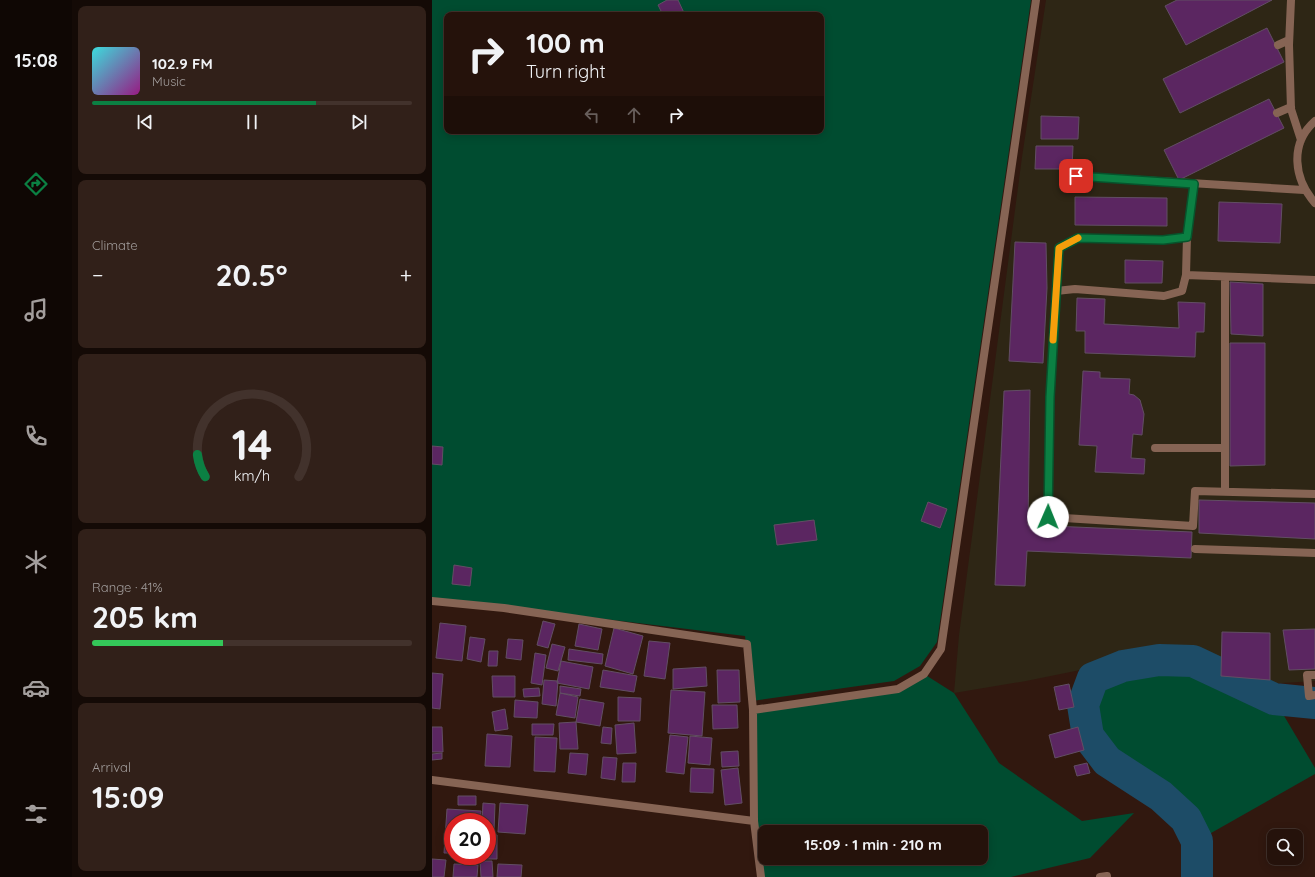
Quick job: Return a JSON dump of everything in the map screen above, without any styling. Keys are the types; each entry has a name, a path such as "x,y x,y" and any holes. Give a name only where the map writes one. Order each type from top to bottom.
{"street":[{"path":"753,710 898,689 924,674 941,649 1036,0"},
{"path":"1291,0 1289,40 1291,107 1300,140"},
{"path":"1278,45 1289,40"},
{"path":"1277,113 1291,107"},
{"path":"1315,121 1310,125 1300,140 1296,156 1298,174 1304,190 1315,203"},
{"path":"1076,176 1304,190"},
{"path":"1056,291 1075,289 1164,296 1182,291 1186,275 1187,237 1194,184"},
{"path":"1187,237 1163,240 1078,238 1059,248 1050,397 1048,517 1193,526 1196,491 1315,494"},
{"path":"1186,275 1315,280"},
{"path":"1225,277 1225,491"},
{"path":"1155,448 1225,448"},
{"path":"1195,549 1315,553"},
{"path":"432,601 504,608 747,644 753,710 754,821 762,877"},
{"path":"1315,675 1307,675 1309,696 1315,696"},
{"path":"432,780 754,821"},
{"path":"1100,877 1107,877"}],"shaded area":[{"path":"1046,0 1315,0 1315,681 1265,684 1174,651 1026,681 954,693 959,635 1022,157"}],"green space":[{"path":"432,0 1031,0 937,642 920,666 894,681 752,701 745,636 432,598"},
{"path":"1159,660 1193,661 1274,699 1315,768 1315,774 1197,841 1186,819 1161,796 1107,761 1088,736 1083,705 1093,678 1123,666"},
{"path":"924,674 954,693 999,763 1082,821 1134,813 1090,858 1011,877 761,877 760,865 988,865 988,825 758,825 758,853 754,821 753,710 898,689"}],"building":[{"path":"667,0 678,0 684,12 662,12 658,5"},
{"path":"1177,0 1272,0 1186,45 1165,6"},
{"path":"1267,28 1284,62 1180,113 1163,79"},
{"path":"1269,99 1284,128 1179,180 1164,150"},
{"path":"1041,116 1079,117 1078,139 1041,139"},
{"path":"1036,146 1073,146 1072,169 1035,169"},
{"path":"1075,197 1167,198 1167,226 1075,225"},
{"path":"1219,202 1282,204 1280,243 1218,241"},
{"path":"1015,242 1046,243 1047,288 1043,363 1009,361"},
{"path":"1125,260 1163,261 1162,283 1125,283"},
{"path":"1230,282 1263,284 1263,336 1231,334"},
{"path":"1077,298 1105,299 1104,324 1179,328 1178,302 1205,303 1204,332 1196,332 1195,357 1085,353 1085,331 1076,331"},
{"path":"1230,343 1265,343 1265,465 1230,466"},
{"path":"1083,371 1100,372 1100,378 1130,379 1129,394 1134,395 1140,400 1144,414 1142,435 1133,434 1131,458 1145,459 1144,474 1095,472 1097,446 1079,445"},
{"path":"1030,390 1028,525 1192,532 1191,558 1027,551 1025,586 995,585 1004,391"},
{"path":"432,446 443,447 442,465 432,464"},
{"path":"1199,500 1315,503 1315,539 1199,533"},
{"path":"928,502 947,509 940,528 921,521"},
{"path":"814,520 817,540 777,545 774,525"},
{"path":"454,565 472,568 470,586 452,584"},
{"path":"543,621 555,624 548,648 537,645"},
{"path":"440,623 466,626 462,661 436,658"},
{"path":"579,624 602,629 598,650 575,646"},
{"path":"614,628 643,636 633,674 605,666"},
{"path":"1315,629 1315,669 1289,670 1283,630"},
{"path":"1222,632 1270,633 1270,680 1221,676"},
{"path":"470,637 485,639 481,662 467,659"},
{"path":"508,639 523,640 521,660 506,658"},
{"path":"649,641 670,643 665,679 644,676"},
{"path":"552,644 565,647 558,671 546,668"},
{"path":"569,649 603,654 602,664 568,660"},
{"path":"489,651 498,651 497,666 488,666"},
{"path":"535,653 546,655 542,685 531,683"},
{"path":"561,661 593,667 589,689 557,683"},
{"path":"706,667 707,686 673,689 673,669"},
{"path":"603,670 637,676 634,692 600,687"},
{"path":"717,670 739,670 740,702 718,703"},
{"path":"432,673 443,674 440,709 432,708"},
{"path":"492,676 515,676 515,697 493,697"},
{"path":"544,680 558,681 556,706 542,704"},
{"path":"1069,684 1074,707 1059,710 1054,687"},
{"path":"560,686 581,689 580,696 560,693"},
{"path":"539,688 540,696 524,697 523,689"},
{"path":"671,690 705,692 702,736 668,733"},
{"path":"560,693 578,697 575,718 556,715"},
{"path":"618,697 641,698 640,721 618,721"},
{"path":"580,699 604,703 600,726 576,722"},
{"path":"515,700 538,702 537,718 514,717"},
{"path":"712,705 737,705 738,728 713,729"},
{"path":"505,709 508,729 495,731 492,712"},
{"path":"576,722 578,749 560,749 559,723"},
{"path":"634,723 636,753 617,754 615,725"},
{"path":"532,724 554,724 553,735 532,735"},
{"path":"432,727 442,727 443,752 432,752"},
{"path":"603,727 612,728 611,744 601,743"},
{"path":"1078,727 1084,750 1055,758 1049,735"},
{"path":"487,734 512,736 510,767 485,766"},
{"path":"670,735 688,737 684,774 666,772"},
{"path":"690,736 712,738 710,765 688,763"},
{"path":"535,737 557,738 555,772 534,771"},
{"path":"738,751 739,766 722,767 721,752"},
{"path":"442,753 442,759 432,760 432,754"},
{"path":"570,753 588,754 586,775 568,773"},
{"path":"603,757 617,758 615,780 601,778"},
{"path":"623,763 636,763 635,782 622,782"},
{"path":"1087,763 1090,773 1077,776 1074,766"},
{"path":"691,768 714,769 713,793 690,792"},
{"path":"738,768 742,803 725,805 721,770"},
{"path":"458,796 476,796 476,805 458,805"},
{"path":"483,803 495,804 495,813 482,813"},
{"path":"500,803 528,805 525,834 498,832"},
{"path":"447,809 481,811 481,813 447,813"},
{"path":"496,835 497,835 496,859"},
{"path":"432,859 444,860 444,865 445,865 444,877 432,877"},
{"path":"498,864 522,865 521,877 497,877"},
{"path":"454,865 478,865 477,877 453,877"},
{"path":"480,865 492,865 493,877 481,877"}],"waterway":[{"path":"1197,877 1197,841 1186,819 1161,796 1107,761 1088,736 1083,705 1093,678 1123,666 1159,660 1193,661 1274,699 1315,703"}],"slow traffic":[{"path":"1053,340 1059,248 1078,238"}],"route":[{"path":"1048,517 1050,397 1059,248 1078,238 1163,240 1187,237 1194,184 1076,176"}]}
